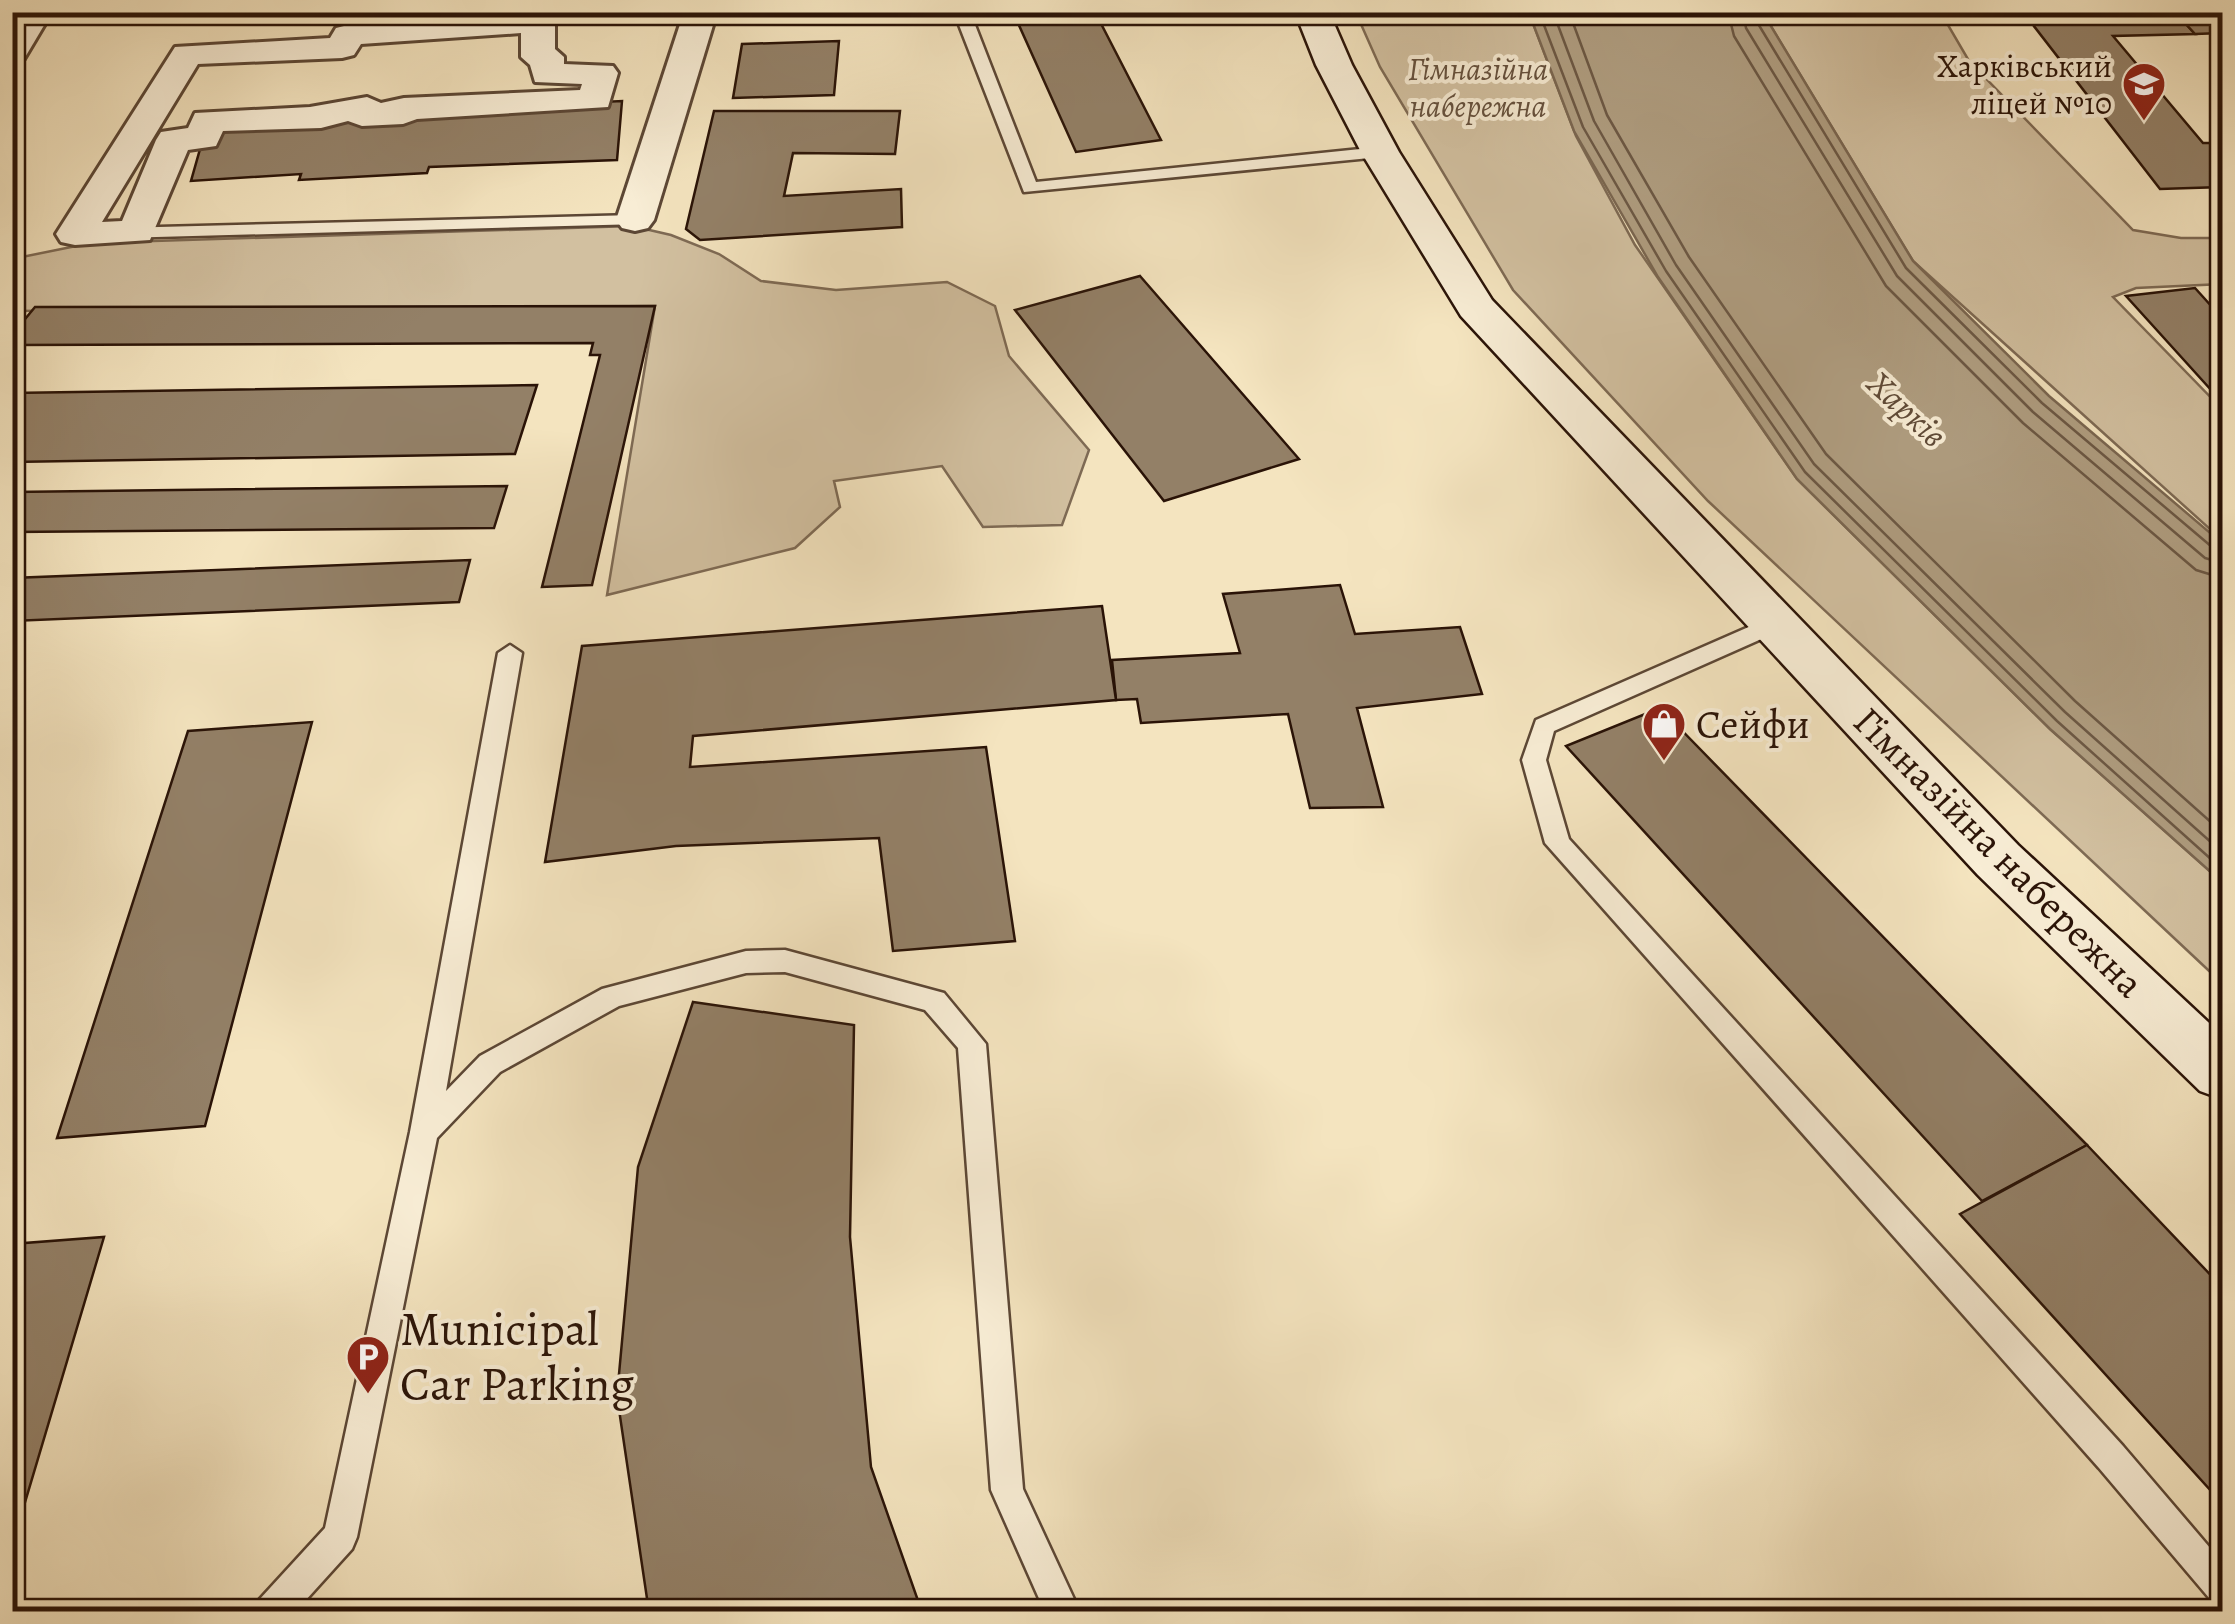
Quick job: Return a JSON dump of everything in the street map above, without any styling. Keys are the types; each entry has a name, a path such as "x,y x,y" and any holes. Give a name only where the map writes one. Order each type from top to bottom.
{"main road":[{"name":"Гімназійна набережна","path":"1312,12 1334,65 1380,152 1476,307 1998,860 2222,1072"}],"street":[{"path":"12,52 36,12"},
{"path":"634,220 701,12"},
{"path":"75,234 188,54 342,48 348,35 538,22 538,58 547,57 546,75 601,73 596,100 447,110 404,109 403,113 362,115 367,108 323,113 321,117 208,121 203,138 174,140 136,232"}],"lane":[{"path":"962,12 1030,188 1380,152"},
{"path":"75,234 634,220"},
{"path":"1776,624 1544,726 1534,760 1558,844 2222,1585"},
{"path":"271,1612 340,1537 424,1132 510,653"},
{"path":"424,1132 490,1064 612,996 746,962 785,961 934,1002 972,1044 1006,1490 1063,1612"}],"green space":[{"name":"Гімназійна набережна","path":"1356,13 1529,13 1576,136 1635,245 1797,479 2050,729 2222,882 2222,983 1708,501 1513,290 1380,67"},
{"path":"1763,13 1941,13 1969,61 2133,230 2181,238 2222,238 2222,284 2136,288 2113,297 2222,409 2222,540 1913,261"},
{"path":"632,226 671,235 719,254 761,281 836,290 947,282 995,306 1009,356 1089,450 1062,525 983,527 942,466 834,481 840,507 795,548 607,595 655,306 13,311 12,259 91,243"}],"water":[{"name":"Харків","path":"1529,13 1763,13 1913,261 2049,396 2222,543 2222,882 2050,729 1797,479 1658,277 1574,131"}],"building":[{"path":"531,12 635,12 529,19"},
{"path":"1013,12 1095,12 1161,140 1076,152"},
{"path":"2023,12 2175,12 2195,34 2113,36 2203,143 2222,143 2222,187 2160,189"},
{"path":"2222,22 2222,33 2195,34 2185,23"},
{"path":"839,41 834,95 733,98 742,44"},
{"path":"622,101 617,160 429,167 427,173 299,180 301,174 191,181 208,121"},
{"path":"714,111 900,111 895,154 793,153 784,196 901,189 902,227 700,240 686,229"},
{"path":"1140,276 1299,459 1164,501 1015,310"},
{"path":"2195,288 2222,318 2222,390 2212,391 2126,296"},
{"path":"655,306 592,585 542,587 600,355 590,355 593,343 12,345 12,335 35,307"},
{"path":"537,385 515,454 12,462 12,393"},
{"path":"507,486 494,528 12,532 12,492"},
{"path":"470,560 459,602 12,621 12,578"},
{"path":"1340,585 1355,634 1460,627 1482,694 1357,708 1383,807 1310,808 1288,714 1141,723 1137,699 1116,700 1112,660 1240,653 1223,594"},
{"path":"1102,606 1116,700 693,736 690,767 986,747 1015,941 893,951 879,838 676,846 545,862 582,646"},
{"path":"1660,708 2087,1145 1982,1201 1566,746"},
{"path":"312,722 205,1126 57,1138 188,731"},
{"path":"693,1002 854,1025 850,1237 871,1467 922,1612 649,1612 617,1396 638,1167"},
{"path":"2087,1145 2222,1287 2222,1503 1960,1214"},
{"path":"104,1237 12,1546 12,1244"}],"place":[{"name":"Харківський ліцей №10","path":"2144,122"},
{"name":"Сейфи","path":"1664,762"},
{"name":"Municipal Car Parking","path":"368,1395"}]}
